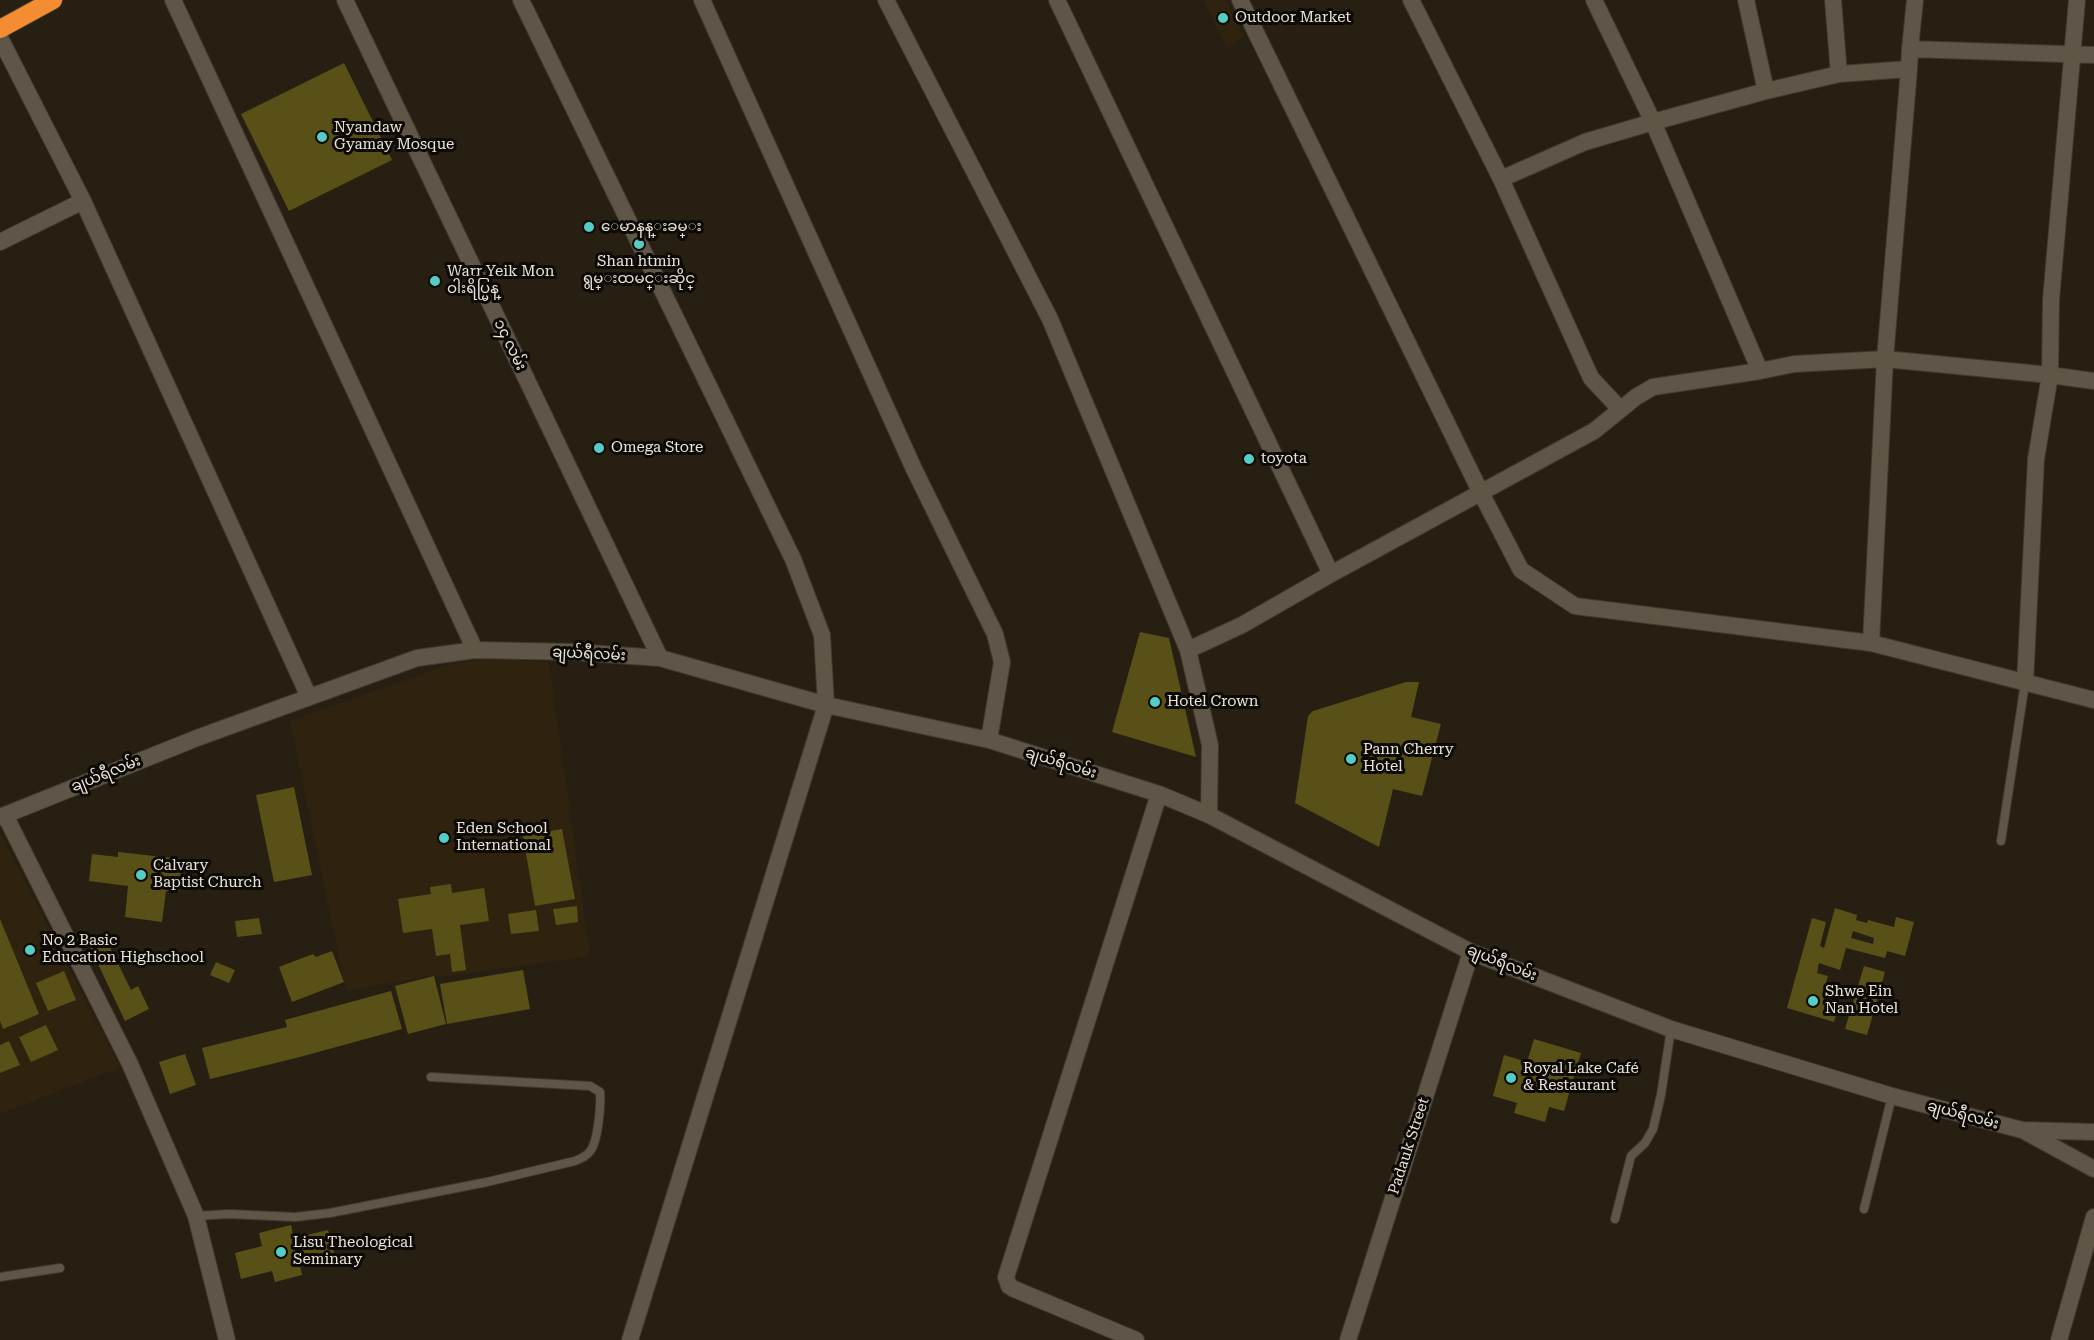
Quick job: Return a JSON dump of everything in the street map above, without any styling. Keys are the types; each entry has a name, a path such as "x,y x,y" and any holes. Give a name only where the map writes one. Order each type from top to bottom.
{"highway":[{"path":"0,29 53,0"}],"street":[{"path":"173,0 475,650"},
{"name":"၁၄ လမ်း","path":"345,0 660,658"},
{"path":"521,0 793,559 822,635 826,705 630,1340"},
{"path":"702,0 914,468 995,634 1002,662 989,740"},
{"path":"886,0 1050,319 1188,650 1210,745 1209,815"},
{"path":"1057,0 1331,574"},
{"path":"1240,0 1481,493 1521,570 1575,606 1871,643 2094,700"},
{"path":"1411,0 1501,179 1591,378 1620,410"},
{"path":"1594,0 1653,122 1760,371"},
{"path":"1746,0 1766,91"},
{"path":"1833,0 1839,74"},
{"path":"1871,643 1885,359 1915,0"},
{"path":"2025,683 2036,459 2050,375 2051,300 2077,0"},
{"path":"0,38 83,201 309,696"},
{"path":"1910,49 2094,54"},
{"path":"1501,179 1585,142 1766,91 1839,74 1909,69"},
{"path":"0,242 83,201"},
{"path":"1188,650 1242,625 1594,431 1653,387 1794,364 1885,359 2094,381"},
{"name":"ချယ်ရီလမ်း","path":"2,816 197,738 417,658 475,650 574,652 660,658 826,705 989,740 1160,794 1209,815 1471,952 1671,1029 1892,1096 2022,1130 2094,1132"},
{"path":"1136,1340 1014,1289 1009,1286 1006,1277 1160,794"},
{"path":"2,816 130,1064 196,1216 226,1340"},
{"name":"Padauk Street","path":"1348,1340 1471,952"},
{"path":"2022,1130 2094,1169"},
{"path":"2059,1340 2093,1224"}],"lane":[{"path":"2001,841 2025,683"},
{"path":"1615,1219 1630,1156 1645,1143 1653,1129 1661,1095 1671,1029"},
{"path":"196,1216 229,1214 295,1217 330,1213 487,1182 575,1161 586,1156 593,1147 600,1092 590,1086 432,1077"},
{"path":"1864,1209 1892,1096"},
{"path":"0,1277 60,1268"}],"shaded area":[{"name":"Outdoor Market","path":"1203,0 1226,0 1244,36 1227,48"},
{"name":"Eden School International","path":"494,658 549,663 590,956 441,977 433,975 346,991 290,721 448,665"},
{"name":"No 2 Basic Education Highschool","path":"0,833 120,1067 0,1114"}],"building":[{"path":"344,63 392,160 289,211 241,114"},
{"path":"1140,632 1169,638 1196,757 1112,732"},
{"name":"Pann Cherry Hotel","path":"1406,682 1419,682 1411,717 1441,724 1422,796 1393,789 1379,847 1295,803 1308,716 1313,711"},
{"path":"294,787 312,875 274,882 256,795"},
{"path":"562,829 575,899 535,906 523,836"},
{"path":"118,852 182,859 179,892 166,891 162,922 125,917 128,886 89,881 92,854 118,857"},
{"path":"451,884 452,893 484,888 489,921 460,925 466,970 452,972 450,954 436,956 432,929 403,933 398,899 431,894 430,887"},
{"path":"577,906 578,922 556,925 553,909"},
{"path":"1835,908 1857,915 1856,920 1867,923 1868,920 1894,927 1896,917 1914,922 1905,956 1887,951 1885,958 1846,948 1840,970 1819,963 1817,973 1828,976 1822,996 1840,1001 1834,1022 1787,1008 1812,918 1826,922 1820,946 1824,948","holes":["1853,931 1874,938 1873,944 1851,938"]},
{"path":"536,910 539,931 511,934 508,914"},
{"path":"259,918 262,934 237,937 235,921"},
{"path":"0,919 39,1014 3,1029 0,1021"},
{"path":"106,939 131,990 138,986 149,1009 125,1021 90,947"},
{"path":"332,951 344,982 292,1002 279,967 313,954 316,957"},
{"path":"216,962 235,970 229,983 210,975"},
{"path":"1864,966 1885,972 1867,1035 1845,1029"},
{"path":"523,970 530,1009 447,1024 440,984"},
{"path":"64,971 76,1000 48,1011 36,983"},
{"path":"434,976 446,1024 408,1034 395,986"},
{"path":"391,991 402,1029 210,1079 202,1048 287,1027 285,1020"},
{"path":"46,1025 58,1050 31,1062 19,1037"},
{"path":"1534,1039 1581,1053 1564,1111 1549,1107 1545,1122 1514,1113 1517,1103 1493,1096 1504,1055 1527,1062"},
{"path":"9,1041 20,1065 0,1073 0,1045"},
{"path":"185,1054 196,1085 170,1094 159,1062"},
{"path":"291,1225 294,1238 328,1230 335,1256 300,1265 302,1275 275,1282 272,1271 241,1279 235,1253 262,1246 259,1233"}],"place":[{"name":"Outdoor Market","path":"1223,18"},
{"name":"Nyandaw Gyamay Mosque","path":"322,137"},
{"name":"ေမာနန္းခမ္း","path":"589,227"},
{"name":"Shan htmin ရွမ္းထမင္းဆိုင္","path":"639,244"},
{"name":"Warr Yeik Mon ဝါးရိပ္မြန္","path":"435,281"},
{"name":"Omega Store","path":"599,448"},
{"name":"toyota","path":"1249,459"},
{"name":"Hotel Crown","path":"1155,702"},
{"name":"Pann Cherry Hotel","path":"1351,759"},
{"name":"Eden School International","path":"444,838"},
{"name":"Calvary Baptist Church","path":"141,875"},
{"name":"No 2 Basic Education Highschool","path":"30,950"},
{"name":"Shwe Ein Nan Hotel","path":"1813,1001"},
{"name":"Royal Lake Café & Restaurant","path":"1511,1078"},
{"name":"Lisu Theological Seminary","path":"281,1252"}]}
